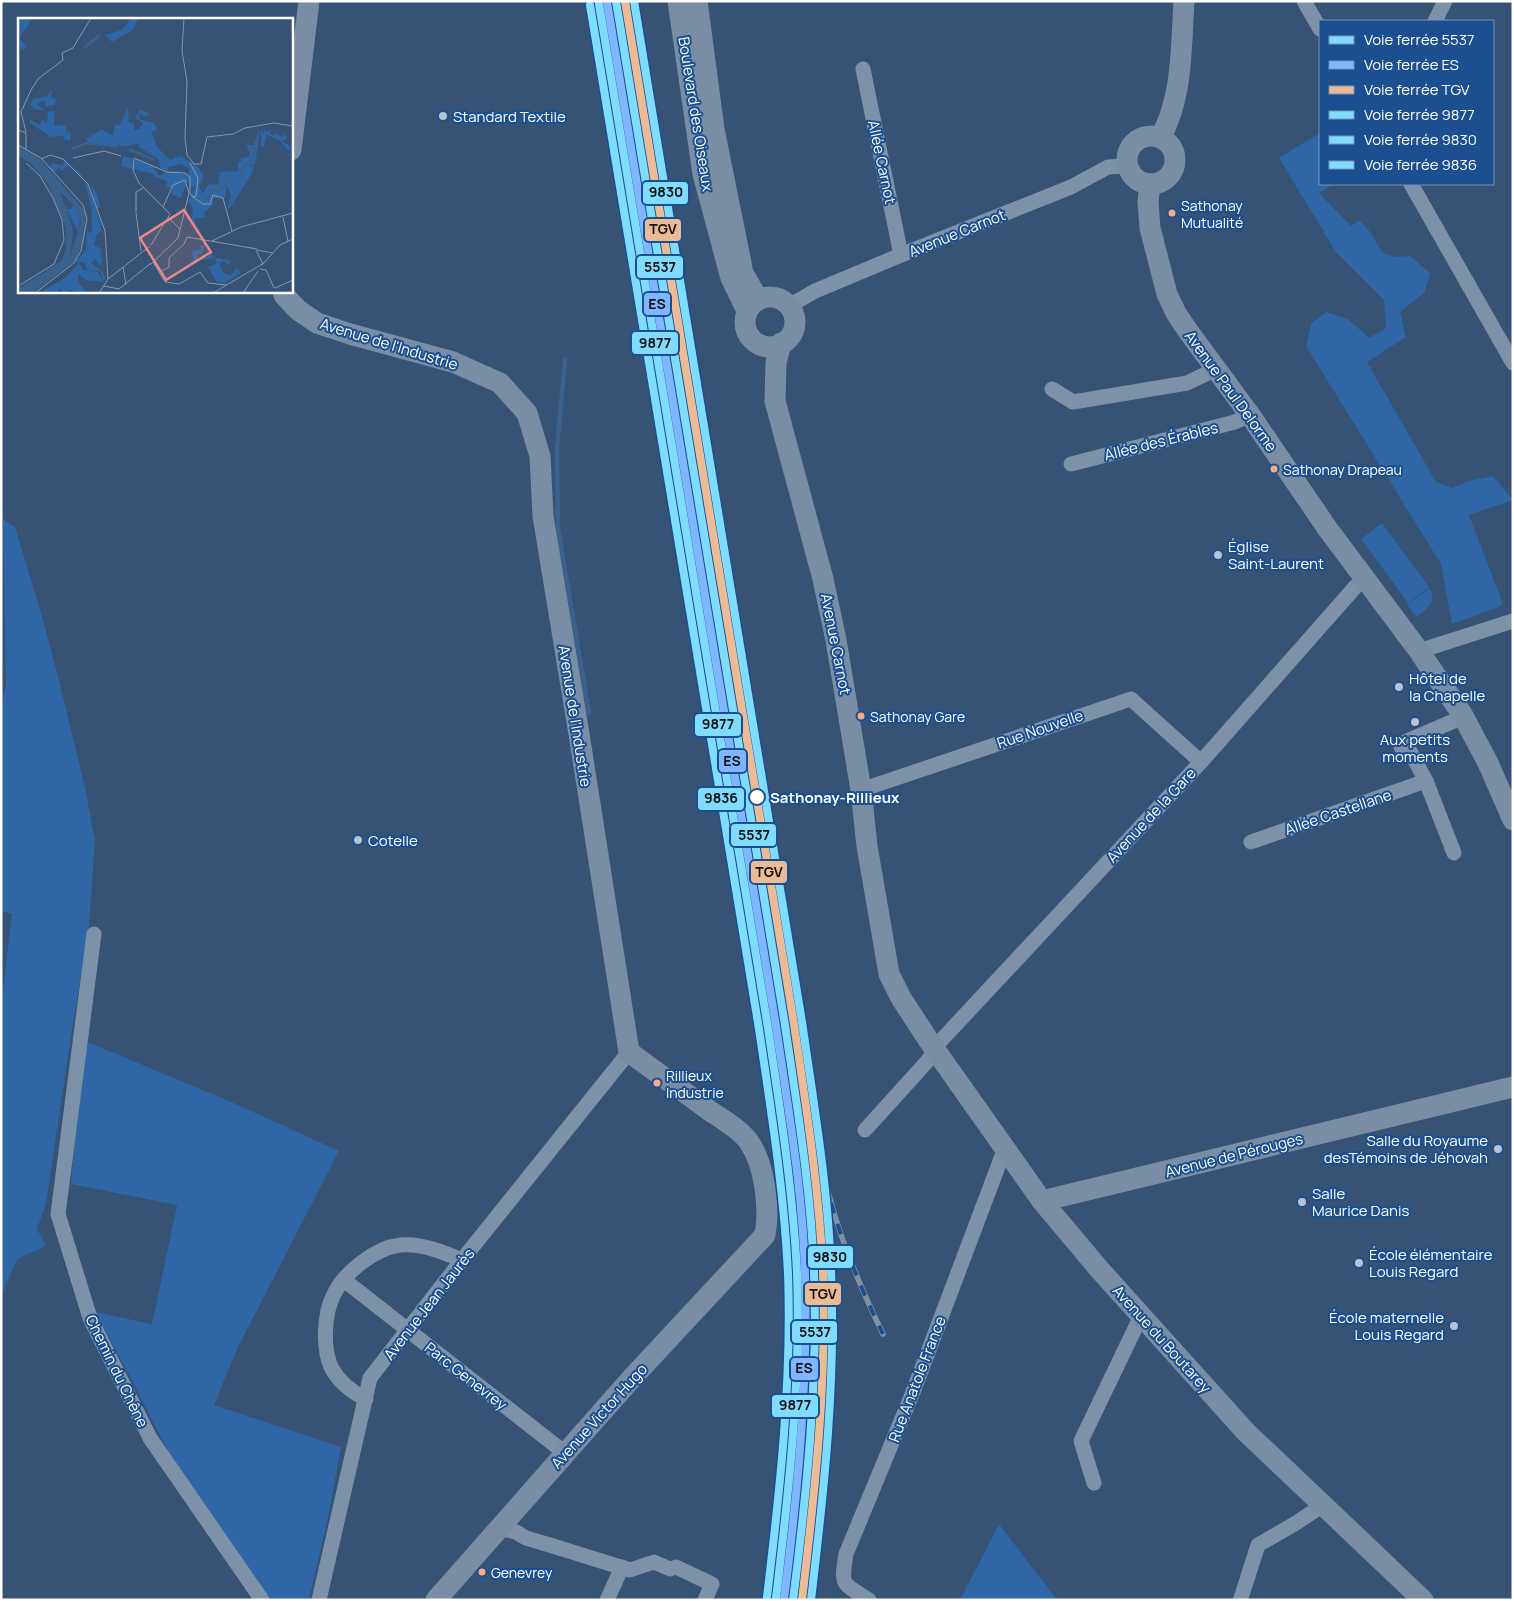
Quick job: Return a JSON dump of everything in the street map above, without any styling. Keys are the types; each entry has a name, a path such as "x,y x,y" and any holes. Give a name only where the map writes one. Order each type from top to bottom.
{"street":[{"path":"292,142 309,1"},
{"path":"1160,138 1168,125 1174,106 1182,41 1184,1"},
{"path":"1304,1 1319,27"},
{"path":"1436,20 1445,1"},
{"name":"Boulevard des Oiseaux","path":"683,2 714,129 743,273 753,305"},
{"name":"Allée Carnot","path":"863,69 901,255"},
{"path":"1145,136 1160,138 1167,142 1172,149 1174,165 1167,177 1156,183 1142,182 1131,173 1127,166 1128,151 1132,144 1145,136"},
{"name":"Avenue Carnot","path":"788,306 815,292 901,255 1071,187 1108,168 1127,166"},
{"name":"Avenue Paul Delorme","path":"1150,184 1148,202 1150,228 1167,294 1176,313 1250,415 1327,528 1420,652 1463,717 1488,764 1513,820"},
{"path":"1412,185 1513,364"},
{"name":"Avenue de l'Industrie","path":"283,292 298,310 317,323 452,362 500,383 527,413 540,456 543,516 629,1052"},
{"path":"766,297 774,297 782,300 788,306 792,312 794,326 787,339 772,345 757,343 747,332 745,318 753,305 766,297"},
{"name":"Avenue Carnot","path":"772,345 775,401 821,570 836,640 861,790 867,846 890,974 908,1012 934,1048"},
{"path":"1052,389 1073,402 1187,383 1216,369"},
{"name":"Allée des Érables","path":"1071,464 1235,422 1250,415"},
{"name":"Avenue de la Gare","path":"865,1130 930,1058 934,1048 1201,762 1364,577"},
{"path":"1420,652 1513,621"},
{"name":"Rue Nouvelle","path":"861,790 1131,699 1201,762"},
{"path":"1454,853 1426,781 1403,745 1463,717"},
{"name":"Allée Castellane","path":"1251,842 1426,781"},
{"name":"Chemin du Chêne","path":"94,934 58,1214 90,1318 150,1438 262,1600"},
{"name":"Avenue du Boutarey","path":"934,1048 1042,1201 1141,1316 1246,1432 1423,1600"},
{"name":"Avenue Victor Hugo","path":"436,1600 631,1379 765,1235 768,1222 768,1207 760,1162 749,1141 729,1124 629,1052"},
{"name":"Avenue Jean Jaurès","path":"319,1600 370,1378 629,1052"},
{"name":"Avenue de Pérouges","path":"1042,1201 1513,1087"},
{"name":"Rue Anatole France","path":"869,1600 847,1586 843,1578 846,1554 913,1392 1004,1148"},
{"path":"366,1399 351,1391 341,1381 332,1368 327,1353 326,1337 330,1307 334,1294 344,1280 366,1259 398,1245 429,1248 462,1260"},
{"name":"Parc Genevrey","path":"344,1280 566,1454"},
{"path":"1094,1483 1080,1441 1141,1316"},
{"path":"1241,1598 1258,1545 1323,1506"},
{"path":"500,1528 516,1532 526,1538 630,1570 654,1562 670,1569 676,1567 712,1584 705,1600"},
{"path":"607,1600 622,1567"}],"shaded area":[{"path":"1319,134 1319,185 1332,185 1319,193 1351,226 1360,220 1371,233 1382,252 1395,257 1410,256 1430,273 1425,292 1400,312 1406,337 1367,362 1436,482 1452,488 1468,481 1493,476 1513,500 1469,515 1503,604 1499,607 1452,624 1441,564 1306,346 1311,324 1326,312 1348,319 1369,338 1386,328 1384,300 1336,252 1279,158"},
{"path":"3,519 15,527 41,613 86,792 95,841 89,925 46,1204 37,1229 46,1246 17,1259 1,1296 1,1007 12,914 1,911 1,709 6,685"},
{"path":"1382,523 1429,587 1408,603 1361,539"},
{"path":"1430,588 1432,602 1416,617 1407,604"},
{"path":"83,1040 229,1101 339,1151 237,1349 214,1405 341,1447 328,1518 309,1600 269,1600 168,1451 95,1312 152,1324 177,1205 71,1184"},
{"path":"999,1524 1057,1600 960,1600"}],"waterway":[{"path":"565,360 557,448 558,528 589,713"}],"railway":[{"path":"810,1095 814,1128 827,1189 845,1247 883,1334"}],"rail line":[{"name":"5537","path":"616,1 785,1025 807,1179 814,1272 813,1395 807,1477 793,1600"},
{"name":"TGV","path":"625,1 794,1024 815,1178 823,1272 822,1395 802,1600"},
{"name":"9830","path":"634,1 802,1022 824,1177 831,1271 832,1353 828,1436 811,1600"},
{"name":"ES","path":"607,2 776,1026 798,1181 804,1243 805,1356 798,1477 784,1599"},
{"name":"9877","path":"599,4 768,1028 789,1180 797,1273 796,1395 776,1598"},
{"name":"9836","path":"590,5 759,1029 780,1181 788,1273 787,1394 767,1597"}],"place":[{"name":"Standard Textile","path":"443,116"},
{"name":"Sathonay Mutualité","path":"1172,213"},
{"name":"Sathonay Drapeau","path":"1274,469"},
{"name":"Église Saint-Laurent","path":"1218,555"},
{"name":"Hôtel de la Chapelle","path":"1399,687"},
{"name":"Sathonay Gare","path":"861,716"},
{"name":"Aux petits moments","path":"1415,722"},
{"name":"Sathonay-Rillieux","path":"757,797"},
{"name":"Cotelle","path":"358,840"},
{"name":"Rillieux Industrie","path":"657,1083"},
{"name":"Salle du Royaume desTémoins de Jéhovah","path":"1498,1149"},
{"name":"Salle Maurice Danis","path":"1302,1202"},
{"name":"École élémentaire Louis Regard","path":"1359,1263"},
{"name":"École maternelle Louis Regard","path":"1454,1326"},
{"name":"Genevrey","path":"482,1572"}]}
